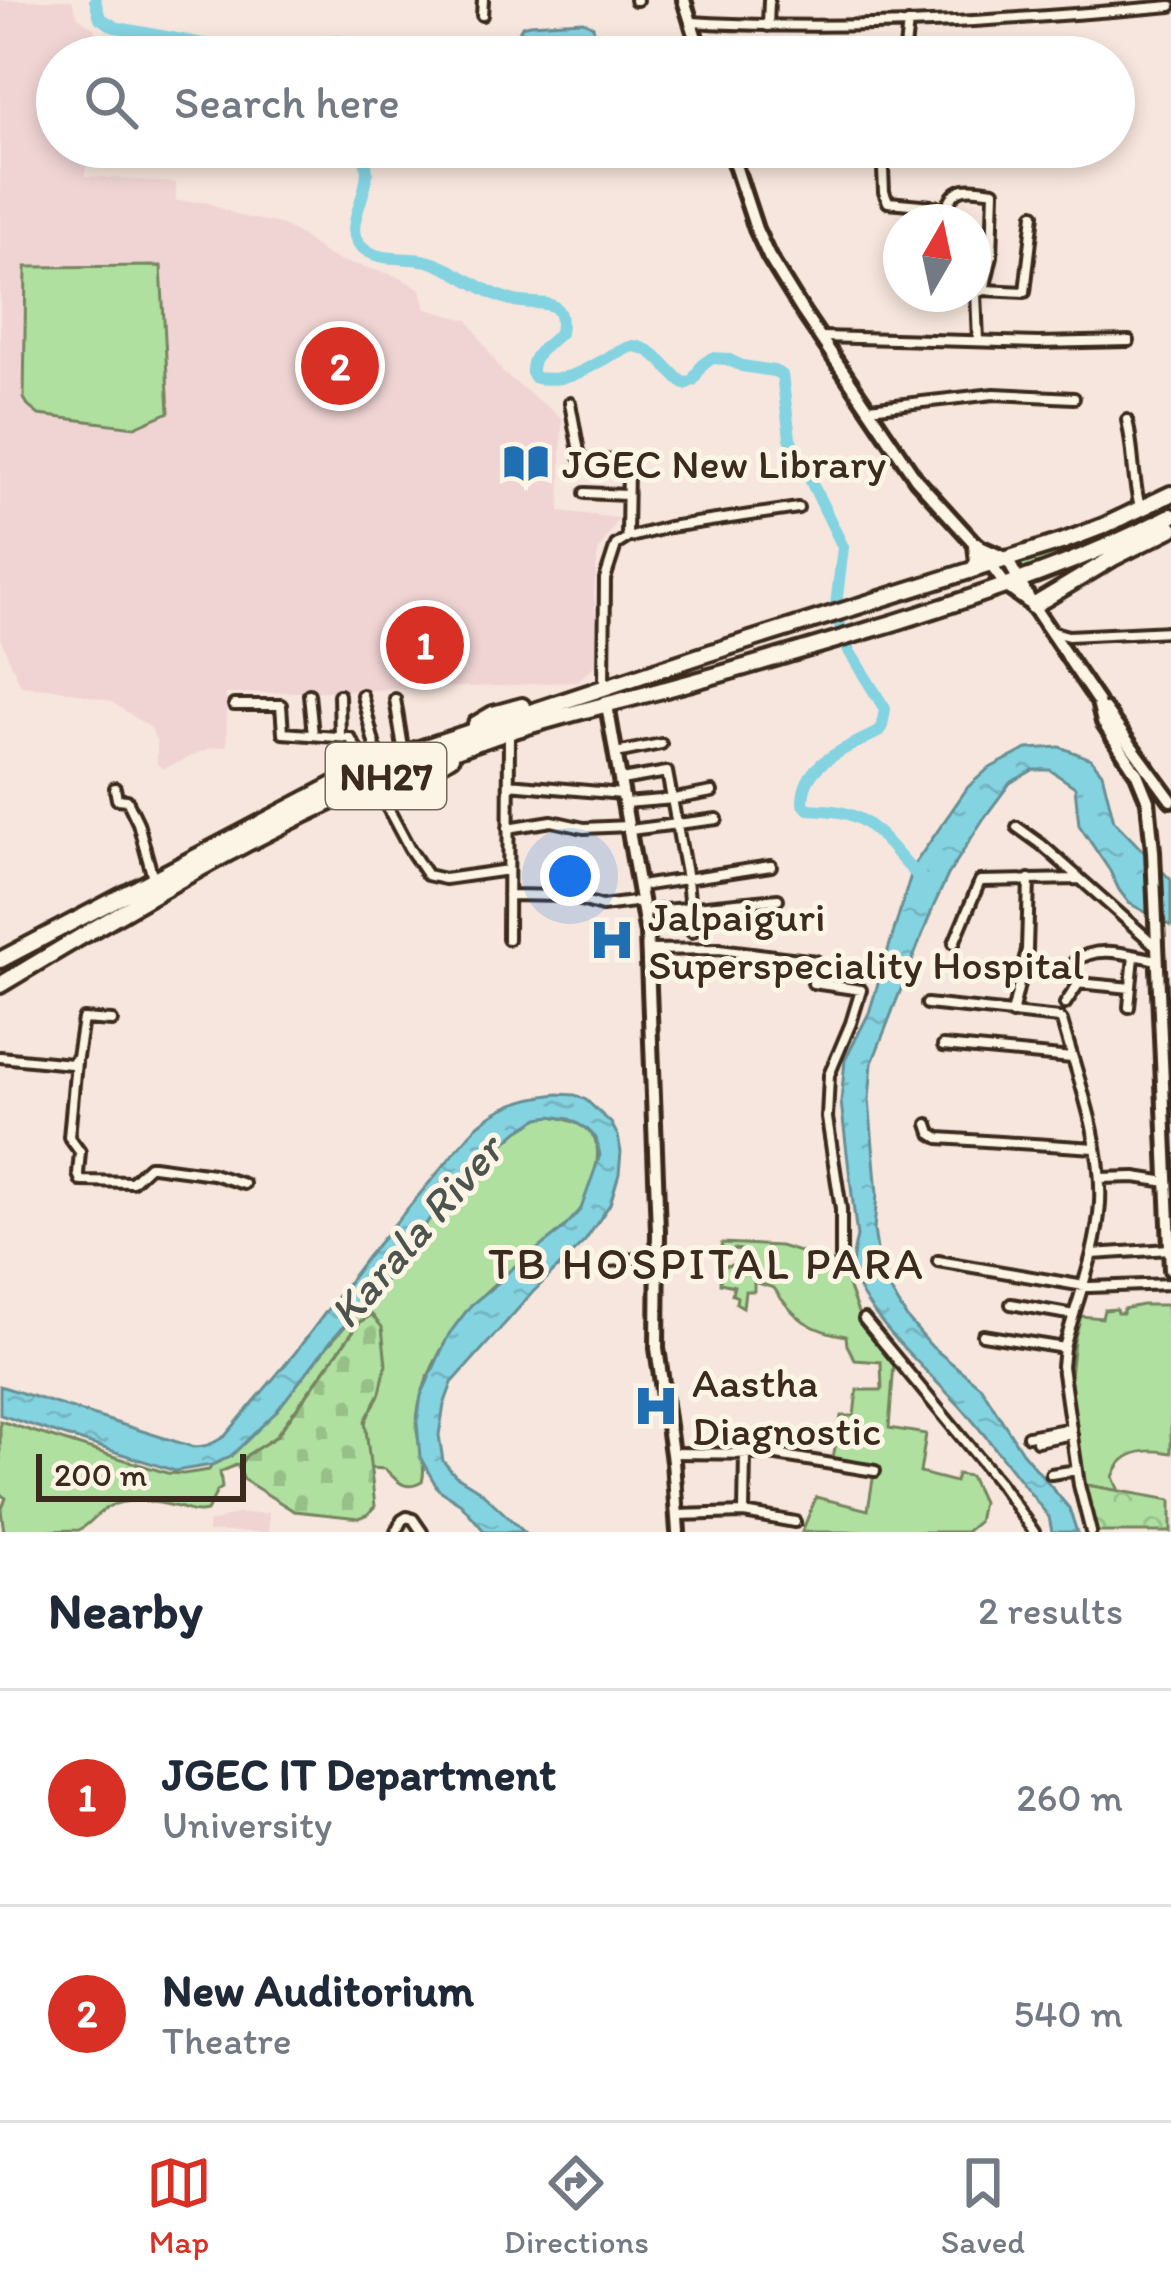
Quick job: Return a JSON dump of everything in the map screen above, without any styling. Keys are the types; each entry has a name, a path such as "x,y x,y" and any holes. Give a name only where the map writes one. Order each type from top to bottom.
{"highway":[{"name":"NH27","path":"0,985 111,917 351,792 464,741 604,687 1085,533 1171,494"},
{"name":"NH27","path":"0,960 404,754 509,732 806,650 1014,584 1171,516"},
{"path":"1033,606 1171,529"},
{"path":"973,570 978,562 976,545"},
{"path":"1033,606 1035,586 1057,568"},
{"path":"604,687 607,705"},
{"name":"NH27","path":"351,792 427,772 464,741"}],"main road":[{"path":"684,0 695,36"},
{"path":"736,168 769,257 916,479 1065,642 1098,701 1171,800"},
{"path":"976,545 1007,560 1014,584"},
{"path":"1098,701 1103,722 1148,801 1168,1114 1171,1270"},
{"path":"607,705 648,950 657,1348 678,1532"}],"street":[{"path":"482,15 483,0"},
{"path":"768,26 769,0"},
{"path":"1109,0 1112,12"},
{"path":"690,22 768,26 908,22 1171,6"},
{"path":"906,36 908,22"},
{"path":"883,168 888,202 910,204"},
{"path":"949,204 958,191 994,190 991,260"},
{"path":"991,290 1025,292 1034,214"},
{"path":"976,312 978,341"},
{"path":"819,337 1130,340"},
{"path":"868,408 994,394 1074,398"},
{"path":"570,403 580,457 628,464 627,538"},
{"path":"1127,420 1141,509"},
{"path":"585,493 626,495"},
{"path":"604,687 605,579 616,545 670,527 798,508"},
{"path":"1065,642 1171,631"},
{"path":"309,694 313,735"},
{"path":"339,695 340,737"},
{"path":"362,695 375,747 384,762"},
{"path":"395,699 404,754"},
{"path":"234,705 281,704 283,733 350,738 369,769"},
{"path":"508,939 509,732"},
{"path":"616,753 661,744"},
{"path":"621,780 667,772 692,932"},
{"path":"508,784 624,799 674,799 712,792"},
{"path":"376,786 427,875 445,879 508,870"},
{"path":"115,788 117,799 127,800 138,823 153,880"},
{"path":"508,828 552,821 584,828 630,828 717,819"},
{"path":"1017,827 1081,879 1157,953"},
{"path":"573,897 577,855"},
{"path":"640,886 771,866"},
{"path":"1012,1014 1027,950 1029,879"},
{"path":"955,943 978,883 1081,879"},
{"path":"508,895 573,897 596,906 690,908 778,899"},
{"path":"648,950 719,949 816,961 813,983 861,990 829,1075 827,1118 841,1209 841,1260"},
{"path":"1065,1004 1078,983 1074,962 1083,956 1104,951 1134,956 1157,953"},
{"path":"1129,1007 1134,956"},
{"path":"1078,983 1131,988"},
{"path":"927,1004 1061,1019 1100,1178 1092,1254 1064,1348 1062,1375 1091,1532"},
{"path":"112,1021 83,1019 69,1137 80,1152 81,1181 132,1181 153,1166 213,1174 244,1184"},
{"path":"943,1046 1072,1058"},
{"path":"0,1057 76,1063"},
{"path":"928,1124 939,1138 1095,1148"},
{"path":"1100,1178 1168,1174"},
{"path":"1092,1254 1170,1249"},
{"path":"605,1261 658,1258"},
{"path":"938,1261 1104,1288 1171,1284"},
{"path":"1011,1304 1074,1315"},
{"path":"864,1318 1034,1532"},
{"path":"983,1335 1064,1348"},
{"path":"1033,1438 1071,1431"},
{"path":"744,1513 745,1453"},
{"path":"672,1454 794,1456 875,1471"},
{"path":"1051,1474 1077,1470"},
{"path":"677,1515 744,1513 795,1522"},
{"path":"396,1532 405,1517 422,1532"}],"shaded area":[{"path":"0,0 72,0 78,17 95,29 93,36 36,36 36,168 86,168 86,176 176,183 176,201 206,202 240,216 280,224 338,260 394,275 421,289 426,309 468,320 503,373 562,418 560,511 619,518 598,552 594,591 598,663 577,681 226,694 227,746 210,748 163,769 157,764 157,742 151,728 110,701 21,686 0,638"},
{"path":"269,1513 269,1532 208,1532 208,1523 235,1514"}],"green space":[{"path":"161,266 169,412 135,427 39,415 29,407 24,398 26,267"},
{"path":"1171,498 1171,511 1129,532 1024,572 1018,561"},
{"path":"551,1116 579,1124 594,1138 598,1158 590,1187 574,1218 484,1294 446,1341 419,1405 422,1482 406,1485 385,1469 370,1468 365,1422 375,1402 360,1322 275,1437 220,1472 222,1488 207,1511 126,1502 105,1509 79,1530 4,1532 0,1421 167,1473 209,1470 231,1456 396,1268 464,1177 517,1131"},
{"path":"722,1243 780,1246 840,1264 864,1329 894,1364 889,1428 926,1434 920,1473 955,1482 957,1474 970,1476 982,1502 978,1522 966,1532 802,1532 816,1497 868,1510 874,1473 832,1463 841,1416 854,1416 857,1390 882,1390 881,1362 855,1360 846,1336 804,1321 774,1288 754,1282 754,1291 745,1291 743,1307 736,1303 734,1286 720,1283 721,1266 736,1265 742,1250 727,1252"},
{"path":"1167,1305 1171,1453 1144,1451 1122,1461 1113,1477 1119,1491 1081,1484 1069,1385 1081,1316 1102,1318 1104,1310 1123,1313 1123,1309"},
{"path":"372,1315 382,1327 386,1365 380,1393 365,1421 375,1506 359,1518 294,1511 244,1480 238,1467 247,1455 276,1437 360,1322"},
{"path":"1081,1484 1171,1500 1171,1532 1093,1532"}],"water":[{"path":"583,21 593,26 595,36 517,36 529,24"},
{"path":"1060,747 1091,759 1102,773 1114,821 1171,880 1171,926 1129,903 1119,890 1079,825 1075,787 1050,770 1033,770 1010,783 948,875 934,905 872,1063 869,1099 877,1194 874,1230 891,1291 932,1347 981,1387 1022,1452 1069,1508 1077,1532 1052,1532 1049,1517 983,1433 864,1298 853,1272 857,1237 841,1102 845,1060 869,1013 914,865 968,787 988,769 1027,749"},
{"name":"Karala River","path":"558,1094 586,1100 618,1136 619,1174 610,1204 585,1241 452,1383 439,1435 443,1461 455,1475 479,1490 524,1532 485,1532 461,1504 438,1489 420,1457 417,1423 421,1396 449,1334 471,1305 581,1209 600,1155 596,1138 569,1119 539,1118 464,1178 276,1412 231,1456 212,1465 175,1471 0,1415 0,1386 193,1447 217,1441 295,1353 367,1257 476,1127 514,1104"}],"waterway":[{"path":"95,0 100,18 115,27 162,36"},
{"path":"366,168 354,228 364,249 386,257 427,261 500,296 547,304 559,312 560,333 534,360 536,378 576,374 633,346 656,356 685,384 712,358 782,375 790,438 843,547 838,619 849,651 885,709 878,732 841,751 810,777 803,803 808,809 859,819 922,879"}],"place":[{"name":"New Auditorium","path":"340,366"},
{"name":"JGEC New Library","path":"526,463"},
{"name":"JGEC IT Department","path":"425,645"},
{"name":"Jalpaiguri Superspeciality Hospital","path":"612,940"},
{"name":"Aastha Diagnostic","path":"656,1406"}],"district":[{"name":"TB HOSPITAL PARA","path":"707,1263"}]}
